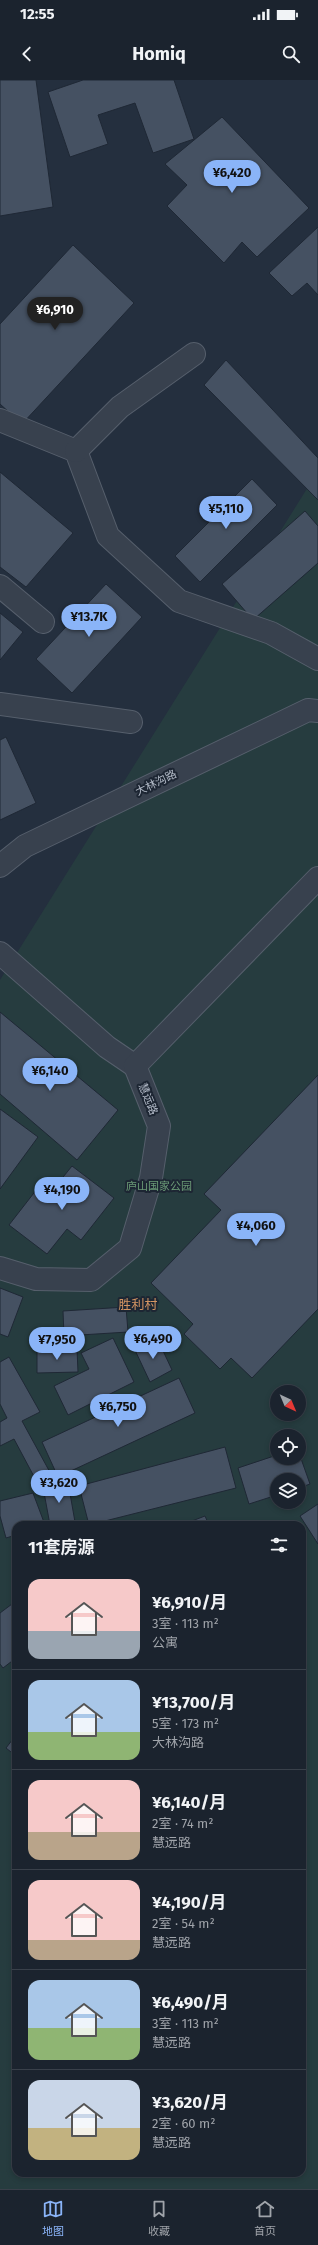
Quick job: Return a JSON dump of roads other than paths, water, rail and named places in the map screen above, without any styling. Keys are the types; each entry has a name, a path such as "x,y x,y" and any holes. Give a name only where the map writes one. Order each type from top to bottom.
{"street":[{"path":"76,451 120,407 194,354"},
{"path":"0,420 76,451 108,536 179,601 271,633 318,659"},
{"path":"0,586 43,622"},
{"path":"0,704 131,722"},
{"name":"大林沟路","path":"0,866 25,846 308,710 318,711"},
{"path":"0,953 107,1047 135,1066 318,878"},
{"name":"慧远路","path":"0,1268 36,1279 91,1280 130,1248 151,1178 159,1126 135,1066"}],"district":[{"name":"胜利村","path":"138,1304"}],"park label":[{"name":"庐山国家公园","path":"159,1186"}]}
